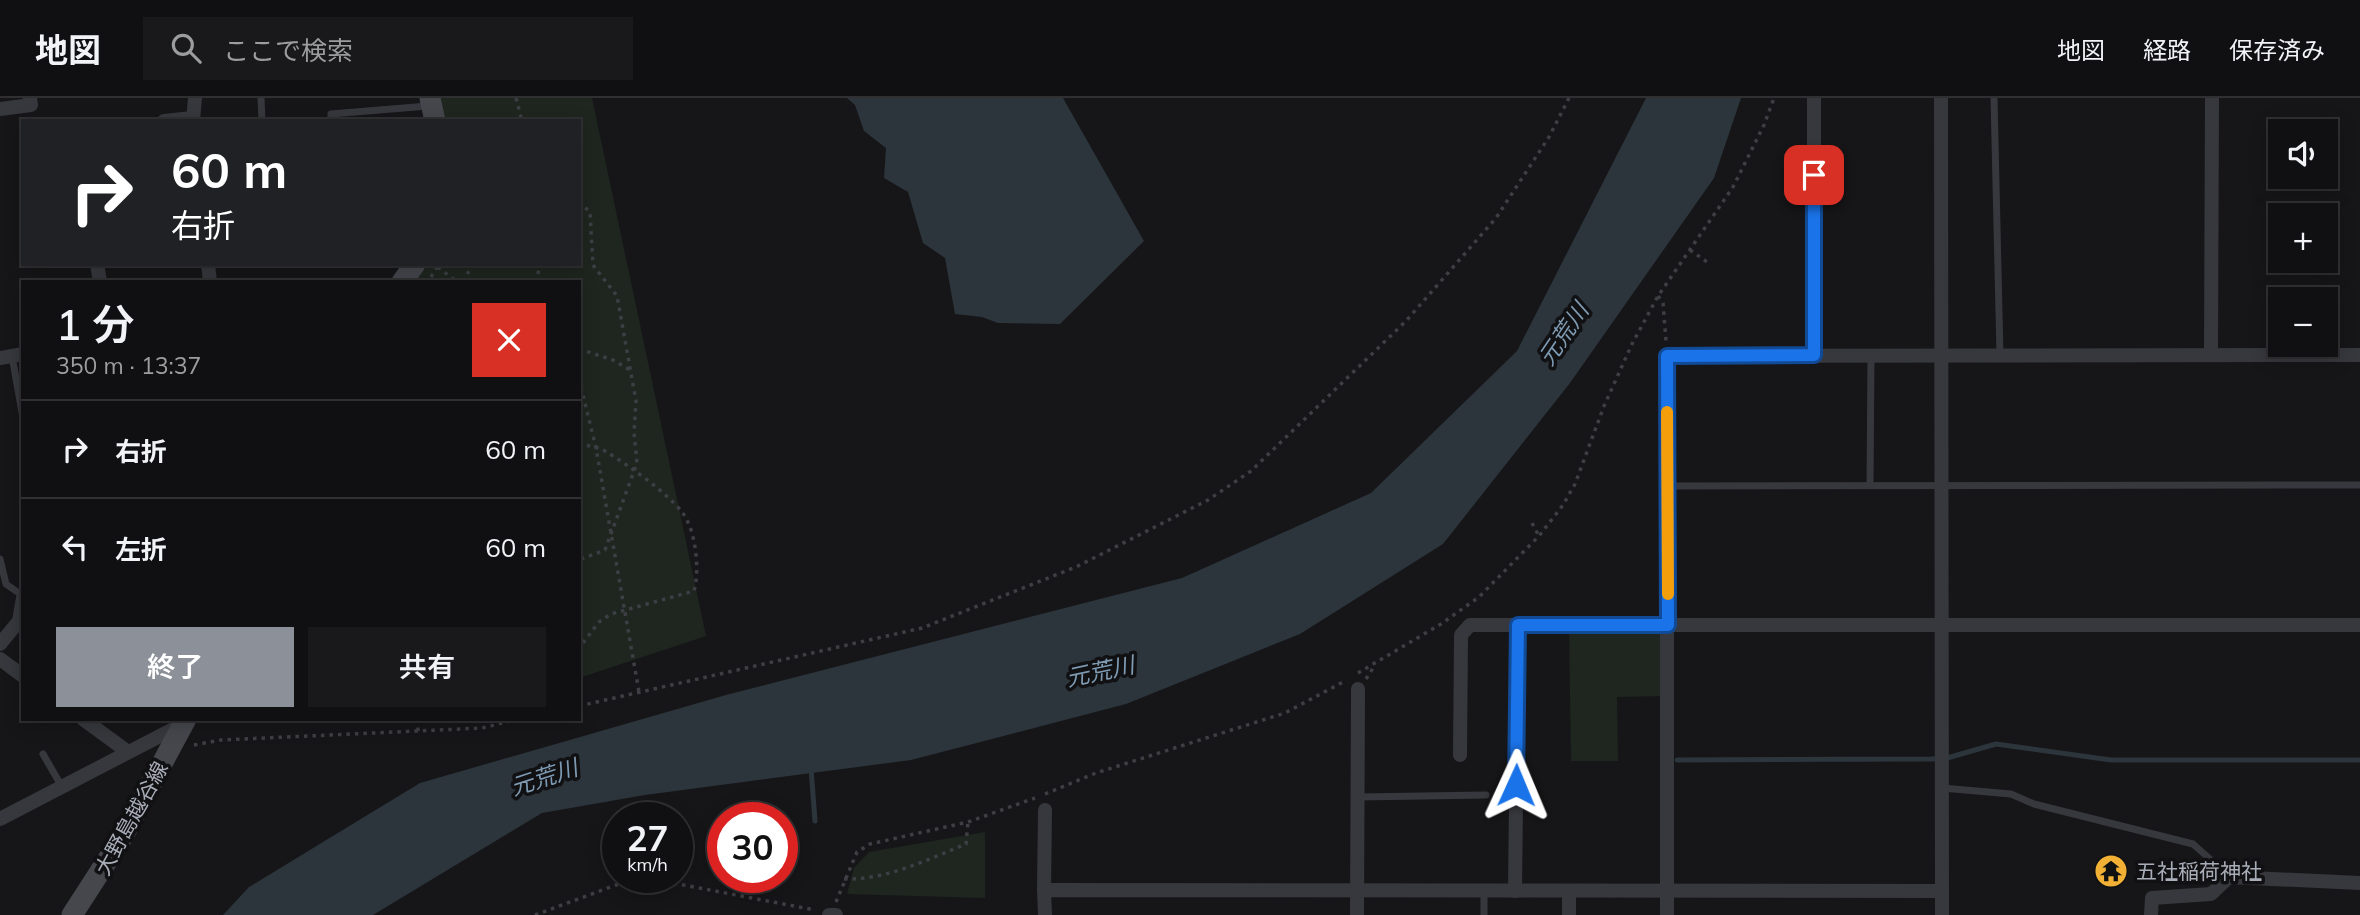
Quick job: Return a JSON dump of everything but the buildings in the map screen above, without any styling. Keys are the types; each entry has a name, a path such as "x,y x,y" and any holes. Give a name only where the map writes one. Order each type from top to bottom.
{"main road":[{"name":"大野島越谷線","path":"72,915 123,836 184,722"}],"street":[{"path":"0,109 31,105 30,98"},
{"path":"193,119 195,98"},
{"path":"1814,98 1814,355"},
{"path":"1941,98 1942,915"},
{"path":"2211,355 2212,98"},
{"path":"1667,915 1667,356 2360,355"},
{"path":"0,644 19,621 21,609"},
{"path":"1460,755 1461,635 1470,625 2360,625"},
{"path":"1515,891 1518,625"},
{"path":"0,661 21,675"},
{"path":"1357,915 1358,689"},
{"path":"86,721 128,752"},
{"path":"0,819 184,722"},
{"path":"1045,810 1045,915"},
{"path":"2151,915 2152,898 2211,894 2229,877 2360,883"},
{"path":"1045,891 1942,891"},
{"path":"1569,891 1569,915"}],"lane":[{"path":"261,98 262,119"},
{"path":"1994,98 2000,355"},
{"path":"331,119 331,114 433,108"},
{"path":"12,356 21,407"},
{"path":"1870,485 1871,356"},
{"path":"1668,486 2360,485"},
{"path":"0,559 6,584 21,595"},
{"path":"43,754 62,787"},
{"path":"1942,788 2011,793 2034,804 2193,844 2229,877"},
{"path":"1357,797 1486,795"},
{"path":"1484,891 1484,915"}],"path":[{"path":"516,98 521,119"},
{"path":"581,706 922,628 1076,567 1208,500 1251,471 1406,321 1496,218 1549,137 1569,98"},
{"path":"535,915 616,885 636,881 674,883 832,914 857,852 870,844 968,822 1096,773 1285,713 1460,612 1479,597 1539,536 1575,484 1604,406 1658,296 1732,187 1764,125 1774,98"},
{"path":"581,204 590,212 593,265 617,296 636,401 634,432 638,463 605,550 581,559"},
{"path":"1690,250 1707,262"},
{"path":"438,267 454,280"},
{"path":"1658,296 1663,303 1667,356"},
{"path":"581,350 613,359 631,371"},
{"path":"581,387 596,448 639,692"},
{"path":"581,443 596,448 635,472 681,511 688,522 697,581 694,591 611,614 599,622 581,645"},
{"path":"1532,523 1539,536"},
{"path":"418,721 418,733"},
{"path":"171,747 222,740 418,733 482,727 510,721"},
{"path":"844,879 860,879 912,866 966,844 968,822"}],"shaded area":[{"path":"439,98 592,98 706,636 581,677 581,280 415,280 425,266 581,266 581,119 443,119"},
{"path":"1665,628 1665,696 1617,697 1618,761 1571,761 1569,629"},
{"path":"985,832 985,898 847,894 854,868 869,852"}],"water":[{"path":"847,98 1063,98 1144,241 1060,324 998,323 982,317 955,314 945,258 923,243 908,192 884,178 886,148 864,131 855,105"},
{"name":"元荒川","path":"1646,98 1741,98 1714,178 1570,383 1443,544 1300,634 1126,704 911,760 645,795 542,813 373,915 223,915 249,887 420,783 726,695 1182,578 1371,493 1517,351"}],"waterway":[{"path":"1677,760 1931,759 1947,758 1996,744 2111,760 2360,760"},
{"path":"811,768 815,821"}],"slow traffic":[{"path":"1667,412 1668,594"}],"place":[{"name":"五社稲荷神社","path":"2111,871"}],"route":[{"path":"1516,785 1518,625 1668,625 1667,356 1814,355 1814,175"}]}
